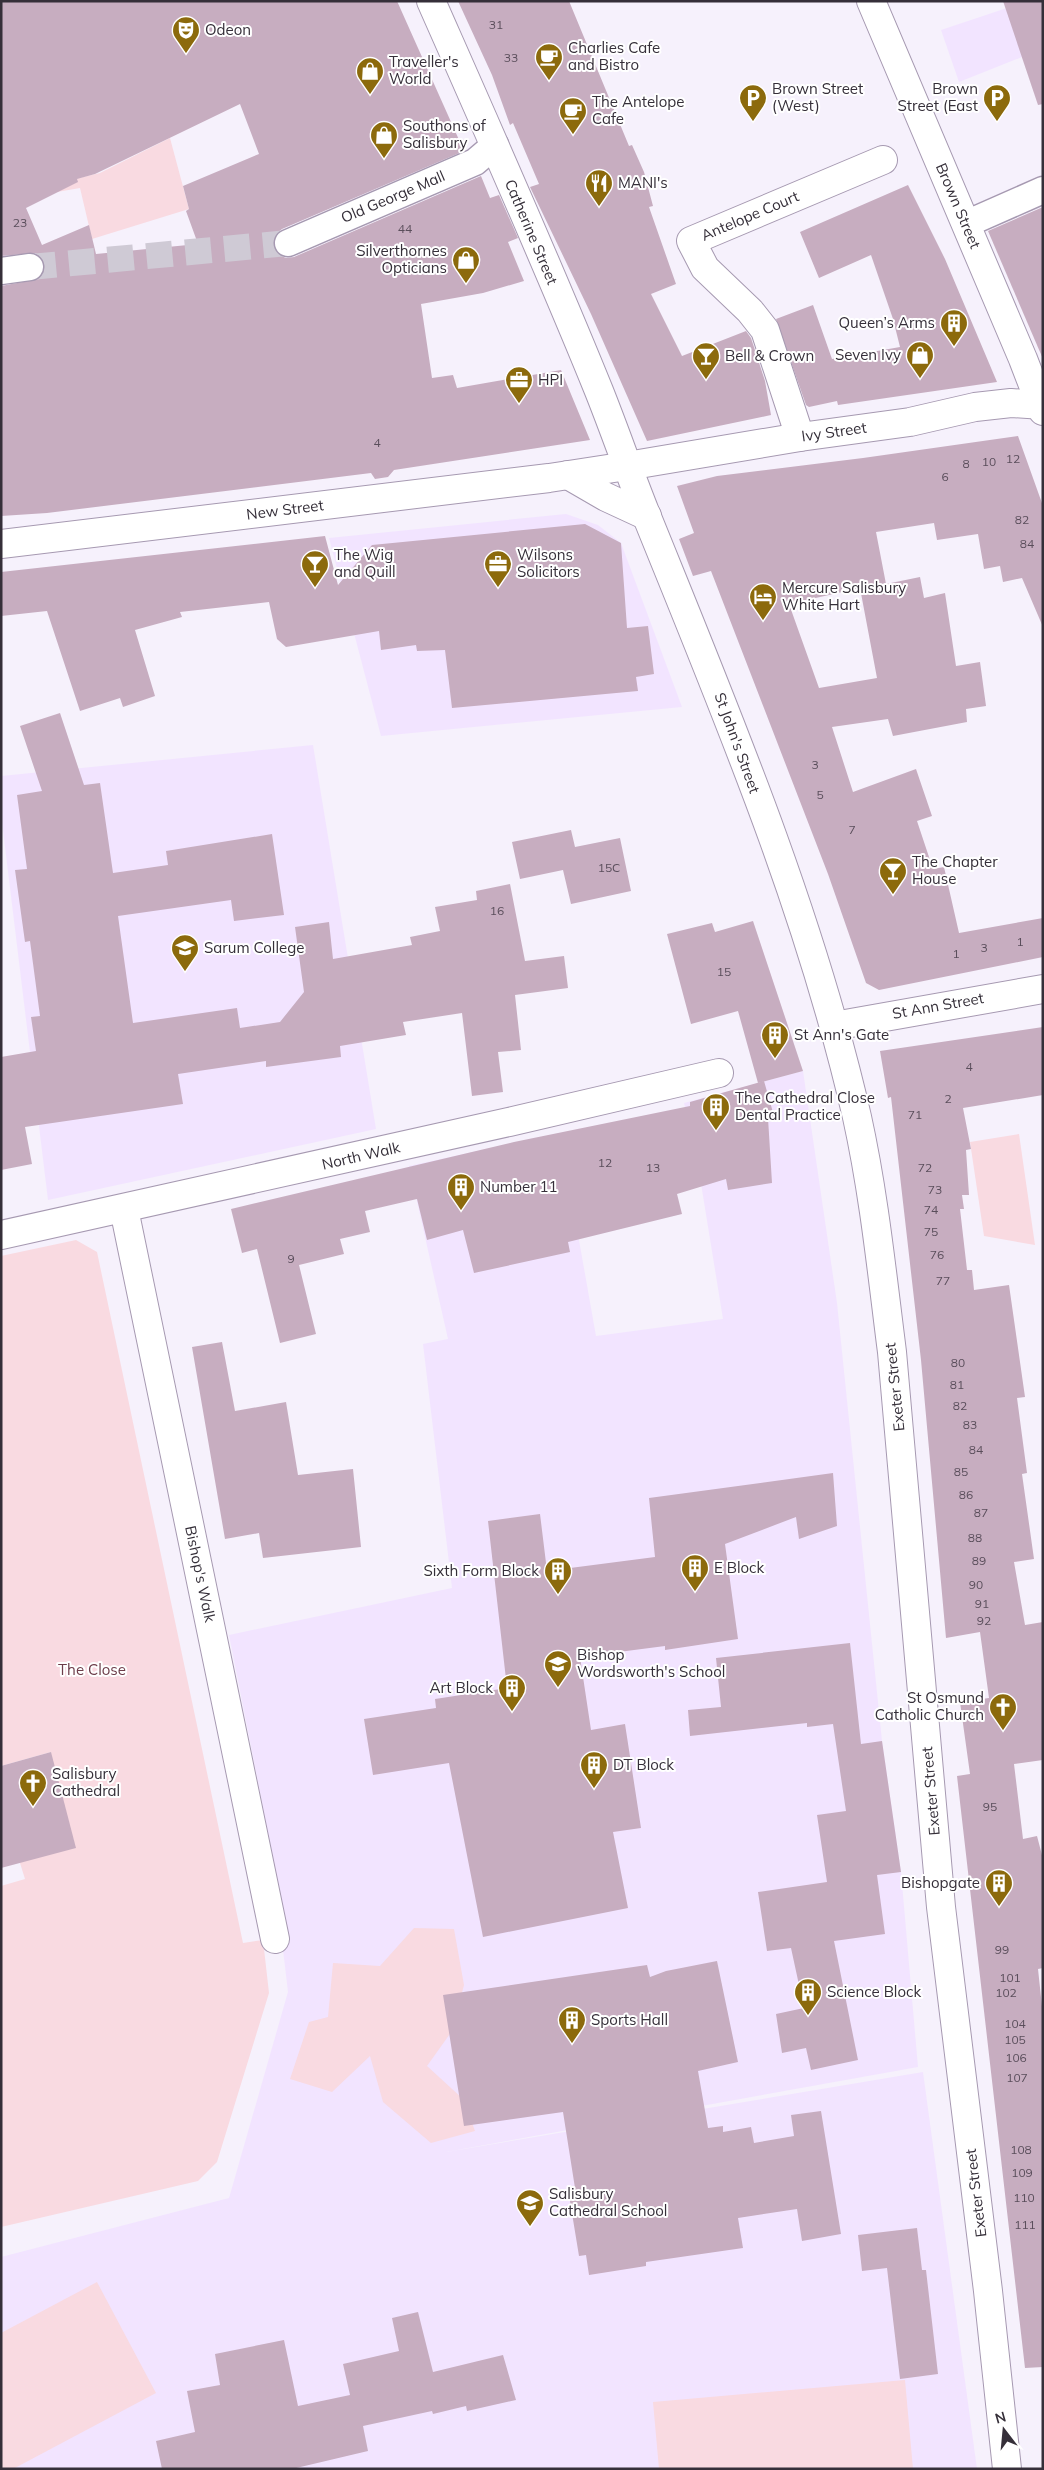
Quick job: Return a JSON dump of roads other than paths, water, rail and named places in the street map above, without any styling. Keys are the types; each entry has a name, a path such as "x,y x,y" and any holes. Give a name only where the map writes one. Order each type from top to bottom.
{"street":[{"name":"Catherine Street","path":"430,1 599,391 627,466"},
{"name":"Brown Street","path":"871,1 1042,407"},
{"name":"Old George Mall","path":"288,243 475,162 494,145"},
{"name":"Antelope Court","path":"800,437 758,320 705,268 691,241 883,160"},
{"path":"966,224 1043,190"},
{"path":"1,271 30,267"},
{"name":"Ivy Street","path":"627,466 800,437 910,422 975,407 1011,403 1042,407"},
{"name":"New Street","path":"1,544 568,475 627,466"},
{"name":"St John's Street","path":"627,466 689,617 790,886 834,1026"},
{"path":"568,475 606,497 647,516"},
{"name":"St Ann Street","path":"834,1026 1043,989"},
{"name":"Exeter Street","path":"834,1026 862,1140 892,1352 941,1907 985,2262 1007,2469"},
{"name":"North Walk","path":"1,1235 124,1209 719,1073"},
{"name":"Bishop's Walk","path":"124,1209 275,1939"}],"tunnel":[{"path":"30,267 288,243"}],"place":[{"name":"Odeon","path":"186,54"},
{"name":"Charlies Cafe and Bistro","path":"549,81"},
{"name":"Traveller's World","path":"370,95"},
{"name":"Brown Street (West)","path":"753,122"},
{"name":"Brown Street (East","path":"997,122"},
{"name":"The Antelope Cafe","path":"573,135"},
{"name":"Southons of Salisbury","path":"384,159"},
{"name":"MANI's","path":"599,207"},
{"name":"Silverthornes Opticians","path":"466,284"},
{"name":"Queen’s Arms","path":"954,347"},
{"name":"Seven Ivy","path":"920,379"},
{"name":"Bell & Crown","path":"706,380"},
{"name":"HPI","path":"519,404"},
{"name":"The Wig and Quill","path":"315,588"},
{"name":"Wilsons Solicitors","path":"498,588"},
{"name":"Mercure Salisbury White Hart","path":"763,621"},
{"name":"The Chapter House","path":"893,895"},
{"name":"Sarum College","path":"185,972"},
{"name":"St Ann's Gate","path":"775,1059"},
{"name":"The Cathedral Close Dental Practice","path":"716,1131"},
{"name":"Number 11","path":"461,1211"},
{"name":"E Block","path":"695,1592"},
{"name":"Sixth Form Block","path":"558,1595"},
{"name":"Bishop Wordsworth's School","path":"558,1688"},
{"name":"Art Block","path":"512,1712"},
{"name":"St Osmund Catholic Church","path":"1003,1731"},
{"name":"DT Block","path":"594,1789"},
{"name":"Salisbury Cathedral","path":"33,1807"},
{"name":"Bishopgate","path":"999,1907"},
{"name":"Science Block","path":"808,2016"},
{"name":"Sports Hall","path":"572,2044"},
{"name":"Salisbury Cathedral School","path":"530,2227"}],"park label":[{"name":"The Close","path":"92,1670"}]}
